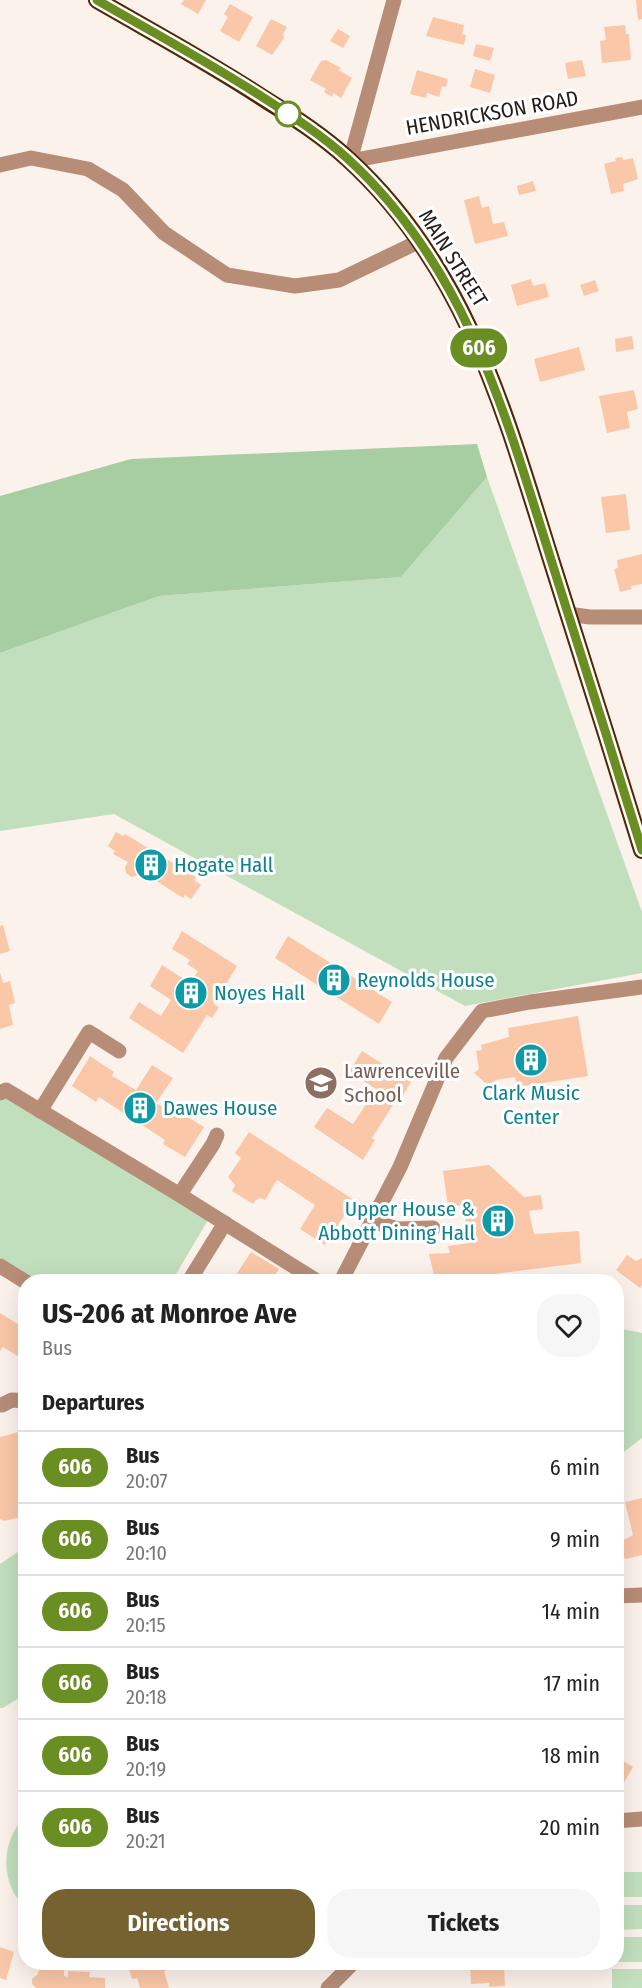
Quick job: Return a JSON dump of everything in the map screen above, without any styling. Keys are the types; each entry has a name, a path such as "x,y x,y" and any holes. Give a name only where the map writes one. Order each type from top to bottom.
{"highway":[{"name":"MAIN STREET","path":"97,0 231,77 304,124 350,161 375,186 420,241 455,297 508,421 642,850"}],"street":[{"path":"350,161 394,0"},
{"name":"HENDRICKSON ROAD","path":"350,161 642,107"},
{"path":"0,165 31,158 88,169 123,190 164,233 227,275 295,285 339,280 420,241"},
{"path":"568,614 590,617 642,617"},
{"path":"345,1274 400,1167 446,1058 482,1011 642,987"},
{"path":"40,1111 89,1032 119,1051"},
{"path":"0,1093 6,1090 180,1194 306,1274"},
{"path":"180,1194 217,1135"},
{"path":"372,1221 397,1229 433,1228"},
{"path":"193,1274 225,1223"},
{"path":"0,1266 18,1277"},
{"path":"2,1405 12,1400 18,1400"},
{"path":"624,1596 642,1595"},
{"path":"624,1820 642,1819"},
{"path":"328,1988 346,1970"}],"green space":[{"path":"477,444 487,477 401,577 159,596 0,653 0,496 131,459"},
{"path":"487,477 642,912 642,973 465,1006 114,814 0,831 0,653 159,596 401,577"},
{"path":"5,1098 208,1220 176,1274 25,1274 0,1258 0,1100"},
{"path":"624,1329 642,1333 642,1438 624,1452"},
{"path":"18,1552 18,1698 3,1708 0,1708 0,1564"},
{"path":"17,1827 18,1899 7,1875 6,1862 7,1850"},
{"path":"624,1872 642,1872 642,1897 624,1897"},
{"path":"624,1905 642,1905 642,1929 624,1930"},
{"path":"624,1937 642,1937 642,1962 624,1962"},
{"path":"642,1969 642,1988 612,1988 612,1970"}],"building":[{"path":"184,0 206,0 198,14 181,4"},
{"path":"636,0 642,0 642,19 638,20"},
{"path":"230,4 253,17 239,42 220,31 228,17 224,14"},
{"path":"433,17 464,25 462,34 466,35 464,45 426,36"},
{"path":"271,19 287,27 283,34 284,38 272,55 256,46"},
{"path":"625,25 626,34 629,34 631,60 602,63 600,41 606,40 604,27"},
{"path":"338,29 350,36 343,48 330,41"},
{"path":"476,44 494,48 490,61 473,56"},
{"path":"326,60 341,68 339,70 352,78 341,98 333,93 332,97 324,92 326,89 310,80 321,61"},
{"path":"582,60 586,76 568,79 565,63"},
{"path":"475,69 495,75 490,93 470,87"},
{"path":"417,70 448,79 446,87 442,86 439,97 427,93 426,98 410,94"},
{"path":"622,157 623,160 633,158 638,179 623,184 624,191 611,194 604,164"},
{"path":"533,181 536,191 519,195 517,186"},
{"path":"479,196 482,208 489,206 493,224 504,222 508,236 475,244 464,200"},
{"path":"531,279 533,286 545,283 549,297 517,306 511,285"},
{"path":"595,280 599,291 584,296 580,285"},
{"path":"632,336 634,349 616,352 615,339"},
{"path":"579,347 585,370 540,382 534,359"},
{"path":"634,390 638,409 627,412 630,428 607,433 599,396"},
{"path":"626,494 630,530 606,533 601,497"},
{"path":"642,554 642,584 631,586 632,589 620,592 614,569 618,568 617,560"},
{"name":"Hogate Hall","path":"116,832 123,836 125,834 196,877 194,880 201,885 191,899 185,895 183,898 141,871 132,877 126,873 125,867 128,862 113,854 115,851 108,846"},
{"path":"3,925 10,951 0,954 0,926"},
{"name":"Noyes Hall","path":"182,931 237,966 214,1004 219,1007 212,1018 207,1015 183,1053 129,1018 139,1002 161,1016 171,1000 150,986 162,965 190,983 198,971 187,964 190,960 172,949"},
{"name":"Reynolds House","path":"288,936 392,1002 379,1024 275,958"},
{"path":"0,972 3,983 10,981 15,1003 9,1005 13,1025 0,1029"},
{"name":"Clark Music Center","path":"578,1016 588,1076 517,1087 515,1077 496,1080 490,1087 474,1073 479,1069 476,1051 482,1050 481,1045 509,1037 508,1028"},
{"path":"362,1051 411,1082 399,1102 396,1100 372,1138 375,1140 363,1160 314,1127 327,1108 353,1124 376,1089 349,1072"},
{"name":"Dawes House","path":"90,1056 114,1072 112,1076 136,1090 152,1065 173,1078 156,1103 179,1117 181,1113 204,1127 185,1157 163,1144 165,1140 99,1097 96,1102 72,1086"},
{"path":"249,1132 354,1200 325,1245 300,1229 315,1205 277,1180 265,1200 261,1198 253,1204 232,1191 235,1185 228,1177 241,1158 235,1153"},
{"name":"Upper House & Abbott Dining Hall","path":"489,1165 524,1197 541,1195 543,1209 529,1211 534,1234 579,1231 581,1263 494,1274 434,1274 429,1254 450,1253 448,1246 469,1243 463,1205 448,1207 443,1171"},
{"path":"251,1252 279,1269 276,1274 237,1274"},
{"path":"627,1255 636,1261 642,1258 642,1285 640,1288 616,1270"},
{"path":"0,1313 18,1324 18,1356 3,1347 0,1351"},
{"path":"18,1432 18,1518 4,1521 0,1519 0,1437"},
{"path":"642,1498 642,1555 626,1559 624,1558 624,1540 633,1535 625,1502"},
{"path":"624,1761 633,1767 624,1783"},
{"path":"0,1947 14,1952 6,1980 0,1978"},
{"path":"39,1970 64,1970 64,1976 68,1977 68,1971 90,1972 89,1977 105,1978 105,1988 36,1988 32,1984 32,1979 38,1974"},
{"path":"129,1970 167,1970 164,1971 169,1988 140,1988 137,1978 132,1979"},
{"path":"470,1970 504,1970 505,1986 489,1987 489,1983 471,1984"}],"bus line":[{"name":"606","path":"97,0 231,77 329,142 375,186 420,241 455,297 508,421 642,850"}],"place":[{"name":"Hogate Hall","path":"151,865"},
{"name":"Reynolds House","path":"334,980"},
{"name":"Noyes Hall","path":"191,993"},
{"name":"Clark Music Center","path":"531,1060"},
{"name":"Lawrenceville School","path":"321,1083"},
{"name":"Dawes House","path":"140,1108"},
{"name":"Upper House & Abbott Dining Hall","path":"498,1221"}]}
